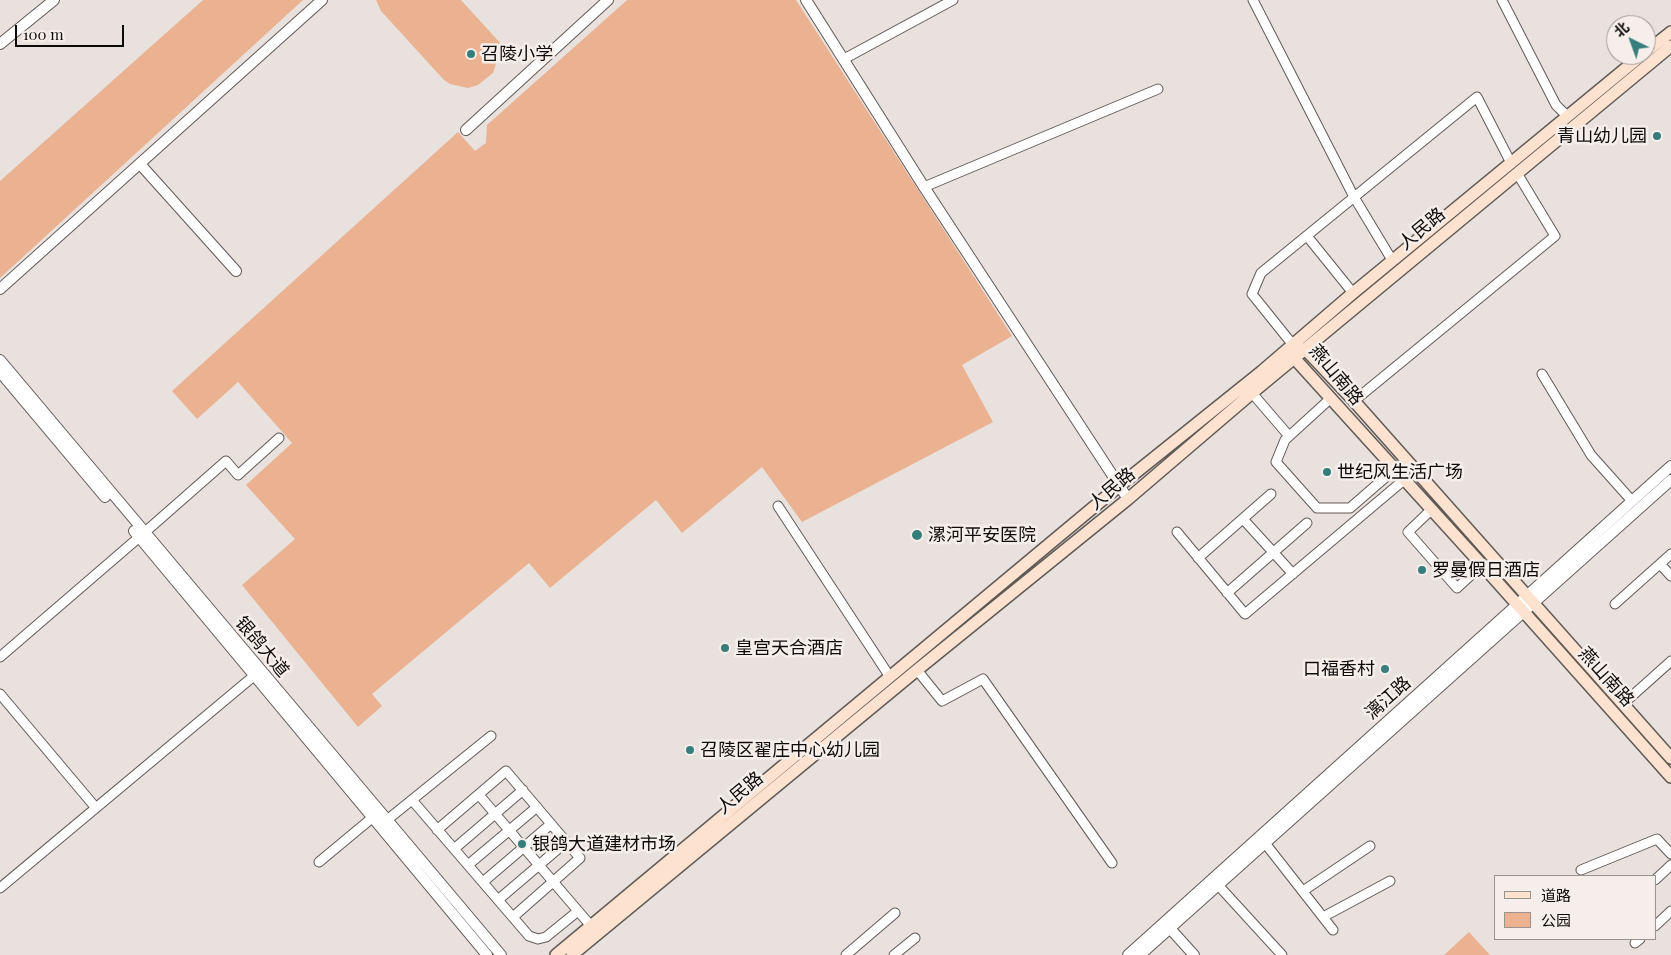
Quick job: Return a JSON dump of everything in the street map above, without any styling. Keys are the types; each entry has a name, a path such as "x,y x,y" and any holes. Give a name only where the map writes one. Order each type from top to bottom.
{"main road":[{"path":"1656,44 1671,32"},
{"name":"人民路","path":"556,955 1119,486 1293,345 1392,260 1671,46"},
{"name":"人民路","path":"572,955 917,670 1128,499 1306,350 1514,168 1567,116 1630,65"},
{"name":"燕山南路","path":"1671,758 1531,598 1354,401 1306,350 1293,345 1295,359 1405,479 1671,777"},
{"path":"1430,507 1437,494"},
{"path":"1614,712 1623,704"}],"street":[{"path":"0,44 54,0"},
{"path":"0,289 322,0"},
{"path":"466,130 608,0"},
{"path":"806,0 924,187 1128,499"},
{"path":"844,59 953,0"},
{"path":"1253,0 1354,197 1392,260"},
{"path":"1502,0 1556,105 1567,116"},
{"path":"924,187 1158,88"},
{"path":"1293,345 1252,294 1261,273 1477,97 1514,168 1555,236 1354,401"},
{"path":"140,164 236,271"},
{"path":"1307,236 1353,293"},
{"name":"银鸽大道","path":"0,360 255,675 376,815 387,820 501,955"},
{"name":"银鸽大道","path":"0,372 142,536 376,815 487,955"},
{"path":"1542,374 1591,454 1632,501"},
{"path":"1252,394 1289,436"},
{"path":"1331,398 1285,440 1276,462 1317,508 1350,508 1395,469"},
{"path":"0,657 142,536 226,461 238,475 279,438"},
{"name":"漓江路","path":"1531,598 1671,466"},
{"path":"1177,532 1245,614 1405,479"},
{"name":"漓江路","path":"1140,955 1167,925 1520,607 1671,480"},
{"path":"1198,558 1271,494"},
{"path":"778,506 890,676"},
{"path":"1430,507 1408,532 1457,588 1482,565"},
{"path":"1243,519 1292,574"},
{"path":"1227,593 1307,523"},
{"path":"1615,604 1671,554"},
{"path":"1660,564 1671,576"},
{"path":"1623,704 1671,660"},
{"path":"917,670 942,701 983,679 1112,863"},
{"path":"0,888 255,675"},
{"path":"0,694 96,808"},
{"path":"387,820 491,736"},
{"path":"437,830 506,771 523,790 580,858 513,917"},
{"path":"454,849 523,790"},
{"path":"479,795 590,926"},
{"path":"412,800 529,936 538,938 546,936 578,911"},
{"path":"468,865 537,807"},
{"path":"318,862 376,815"},
{"path":"483,882 551,824"},
{"path":"1262,839 1333,930"},
{"name":"漓江路","path":"1128,955 1218,885 1262,839"},
{"path":"1581,870 1657,839 1671,854"},
{"path":"498,900 566,842"},
{"path":"1304,891 1370,846"},
{"path":"1656,879 1671,865"},
{"path":"1323,917 1390,881"},
{"path":"1218,885 1282,955"},
{"path":"1656,925 1671,911"},
{"path":"846,955 896,913"},
{"path":"1167,925 1194,955"},
{"path":"894,955 915,938"}],"green space":[{"path":"203,0 303,0 0,278 0,181"},
{"path":"376,0 461,0 512,56 506,61 499,54 493,73 478,85 468,88 450,84 444,80 381,11"},
{"path":"627,0 796,0 1012,336 962,365 993,422 802,522 762,467 682,533 656,500 550,588 529,563 372,694 382,706 358,727 242,585 295,539 246,485 292,443 238,382 197,419 172,391 458,132 475,151 486,143 487,125"},
{"path":"1469,932 1490,955 1444,955"}],"place":[{"name":"召陵小学","path":"471,54"},
{"name":"青山幼儿园","path":"1657,136"},
{"name":"世纪风生活广场","path":"1327,472"},
{"name":"漯河平安医院","path":"917,535"},
{"name":"罗曼假日酒店","path":"1422,570"},
{"name":"皇宫天合酒店","path":"725,648"},
{"name":"口福香村","path":"1385,669"},
{"name":"召陵区翟庄中心幼儿园","path":"690,750"},
{"name":"银鸽大道建材市场","path":"522,844"}]}
